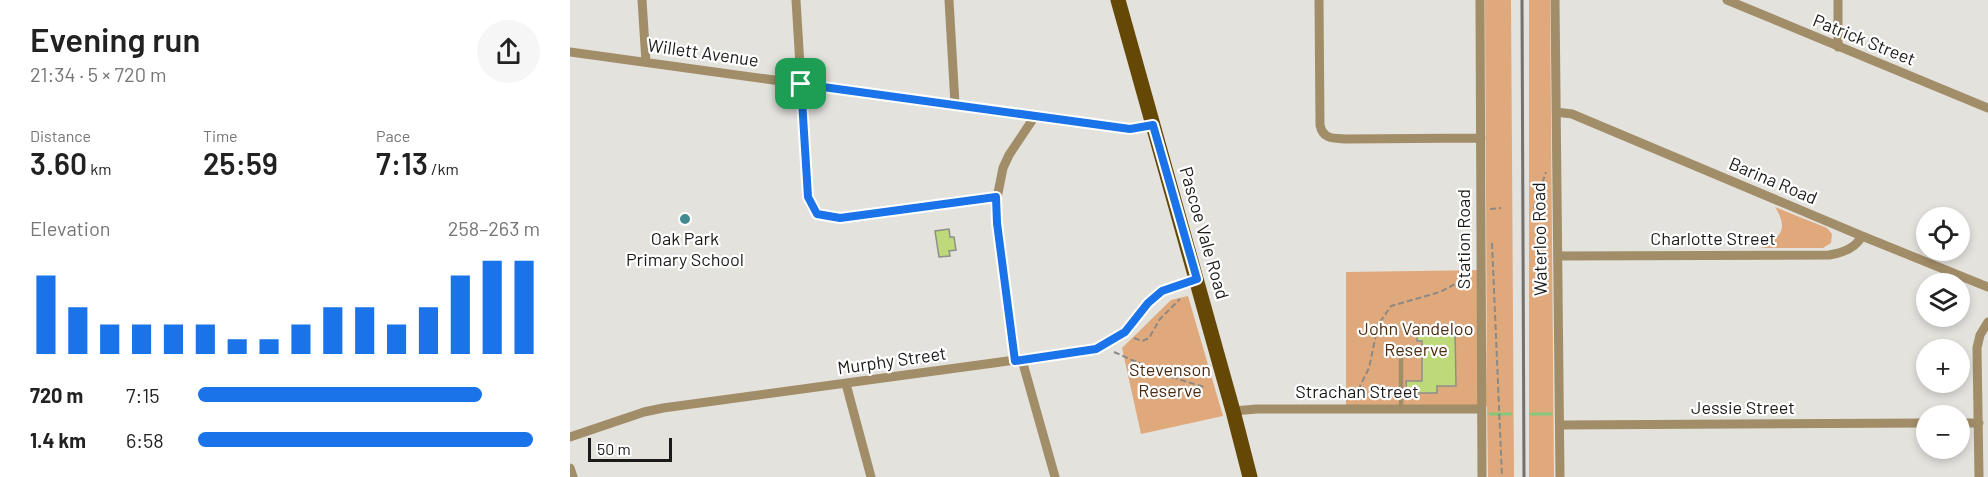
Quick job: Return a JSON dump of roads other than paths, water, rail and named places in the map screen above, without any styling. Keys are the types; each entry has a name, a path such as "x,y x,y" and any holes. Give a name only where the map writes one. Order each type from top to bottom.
{"main road":[{"name":"Pascoe Vale Road","path":"1118,0 1250,477"}],"street":[{"path":"642,0 646,62"},
{"path":"796,0 808,197 817,214 840,218 996,197"},
{"path":"949,0 955,104"},
{"path":"1319,0 1320,125 1325,136 1347,139 1481,138"},
{"name":"Station Road","path":"1480,0 1482,477"},
{"name":"Waterloo Road","path":"1556,0 1560,477"},
{"name":"Patrick Street","path":"1727,0 1988,108"},
{"path":"1838,0 1838,47"},
{"name":"Willett Avenue","path":"570,52 1130,129 1153,125"},
{"name":"Barina Road","path":"1556,112 1572,114 1976,284 1988,287"},
{"path":"1035,116 1003,168 996,197 997,223 1019,361 1055,477"},
{"name":"Charlotte Street","path":"1558,256 1829,255 1849,249 1859,242 1862,236"},
{"name":"Murphy Street","path":"570,437 644,412 663,408 1096,349 1125,332 1148,303 1162,291 1197,279"},
{"name":"Barina Road","path":"1976,284 1988,292"},
{"path":"1978,477 1977,348 1986,325"},
{"path":"846,384 871,477"},
{"name":"Strachan Street","path":"1233,411 1257,409 1481,409"},
{"name":"Jessie Street","path":"1560,425 1916,423"},
{"path":"1970,423 1979,423"},
{"path":"570,468 573,477"}],"lane":[{"path":"1401,358 1401,408"}],"waterway":[{"path":"1490,414 1511,414"},
{"path":"1531,414 1551,414"}],"railway":[{"path":"1522,0 1524,477"}],"place":[{"name":"Oak Park Primary School","path":"685,219"}],"park label":[{"name":"John Vandeloo Reserve","path":"1416,339"},
{"name":"Stevenson Reserve","path":"1170,380"}]}
